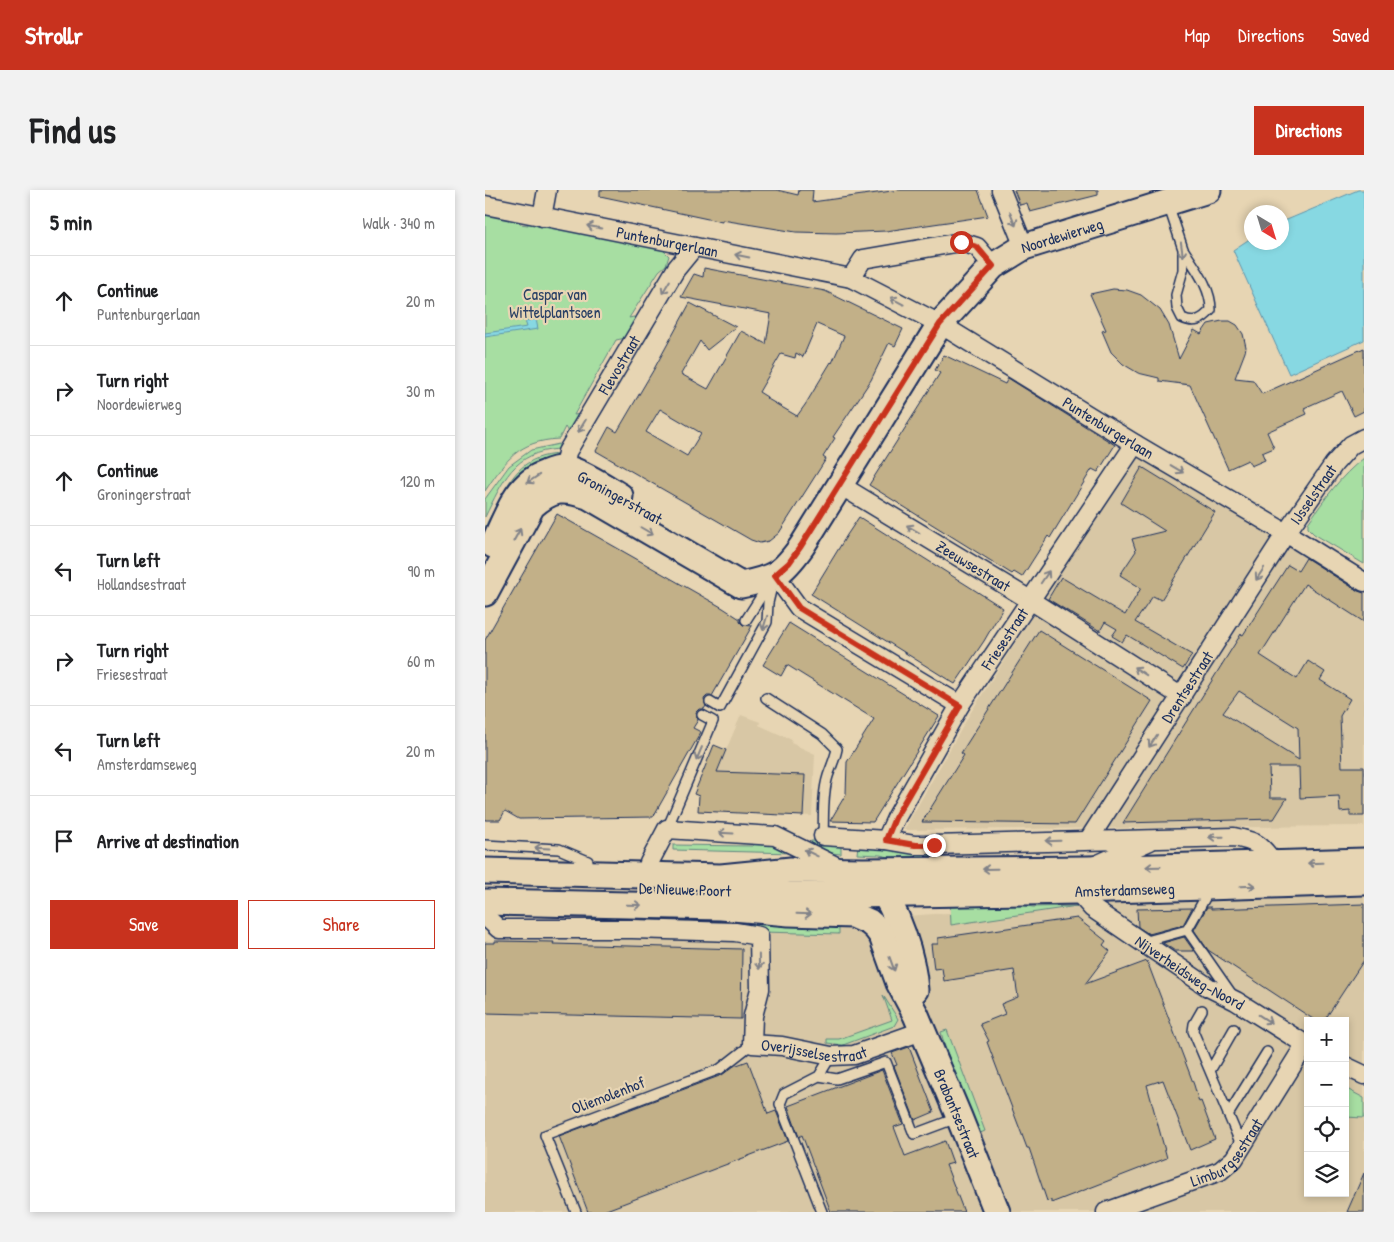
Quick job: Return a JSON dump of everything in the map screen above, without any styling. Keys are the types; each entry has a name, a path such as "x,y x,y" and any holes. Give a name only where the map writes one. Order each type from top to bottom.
{"street":[{"path":"542,217 547,190"},
{"path":"1001,190 1024,247"},
{"name":"Noordewierweg","path":"940,324 993,266 1024,247 1168,204 1208,190"},
{"name":"Puntenburgerlaan","path":"485,205 851,278 940,324 1364,582"},
{"path":"851,278 863,259 961,242 977,247 993,266"},
{"name":"Flevostraat","path":"563,480 567,452 676,269 693,247"},
{"path":"940,324 789,563 767,578 799,608 960,706"},
{"name":"IJsselstraat","path":"1286,533 1334,464 1351,445 1364,438"},
{"name":"Friesestraat","path":"886,840 895,818 960,706 1135,444"},
{"name":"Groningerstraat","path":"485,561 523,487 536,476 553,470 570,490 588,496 741,585 767,578"},
{"name":"Groningerstraat","path":"485,593 532,506 563,480"},
{"name":"Zeeuwsestraat","path":"840,485 1030,600 1181,697"},
{"name":"Drentsestraat","path":"1089,840 1286,533"},
{"path":"649,863 667,829 775,836 855,871"},
{"name":"Amsterdamseweg","path":"823,836 886,840 915,845 1234,836 1258,844 1275,864"},
{"name":"Amsterdamseweg","path":"1088,868 1157,838"},
{"name":"De Nieuwe Poort","path":"485,858 720,864 791,870 855,871"},
{"name":"Amsterdamseweg","path":"855,871 1088,868 1364,861"},
{"name":"De Nieuwe Poort","path":"485,872 721,877 791,870"},
{"name":"Brabantsestraat","path":"855,871 875,882 886,895 903,934 914,976 919,1023"},
{"name":"Amsterdamseweg","path":"886,895 1077,891 1206,897 1364,882"},
{"name":"De Nieuwe Poort","path":"485,884 721,889 789,895 886,895"},
{"name":"Nijverheidsweg-Noord","path":"1077,891 1092,908 1208,987 1236,1000 1304,1044"},
{"path":"903,934 907,919 914,910 935,894"},
{"path":"721,907 789,895"},
{"name":"De Nieuwe Poort","path":"485,902 721,907 853,916 869,922"},
{"name":"Overijsselsestraat","path":"485,916 499,929 632,929 735,932 759,936 760,989 753,1016 752,1044 782,1046 831,1056 854,1055 919,1023"},
{"name":"Brabantsestraat","path":"869,922 882,936 899,983 919,1023 997,1212"},
{"name":"Limburgsestraat","path":"1106,1212 1220,1171 1234,1159 1242,1148 1304,1048"},
{"path":"1349,1068 1364,1075"}],"lane":[{"path":"1168,204 1183,249 1202,277 1211,298 1211,310 1204,319 1191,322 1181,318 1177,308 1176,295 1183,270 1183,249"},
{"path":"746,620 767,578"},
{"path":"710,702 720,708 767,622 767,578"},
{"path":"766,698 822,734 837,749 827,777 823,836"},
{"path":"667,829 713,722 702,715"},
{"name":"De Nieuwe Poort","path":"485,845 559,848 588,861"},
{"path":"1143,942 1187,930 1206,897"},
{"path":"1187,930 1236,1000"},
{"path":"1202,1010 1194,1024 1193,1031 1242,1148"},
{"path":"1209,1071 1234,1029"},
{"name":"Oliemolenhof","path":"576,1212 545,1135 720,1069 752,1044"},
{"path":"1229,1116 1267,1052"},
{"path":"821,1212 780,1104 783,1094 819,1076 831,1056"},
{"path":"819,1076 837,1079 886,1062 914,1134 959,1117"}],"shaded area":[{"path":"1137,453 1364,592 1364,826 904,830 971,712"},
{"path":"741,715 760,722 759,725 792,740 791,743 815,754 812,816 698,811 698,796 694,794 713,745 726,750"},
{"path":"1364,883 1364,1212 485,1212 485,941 837,921"}],"green space":[{"name":"Caspar van Wittelplantsoen","path":"485,214 519,221 520,224 528,225 527,222 662,249 669,256 666,265 659,271 629,318 643,315 631,337 616,340 574,415 588,413 567,439 565,427 559,439 533,444 514,454 485,491"},
{"path":"559,444 559,449 543,451 520,462 504,480 485,517 485,499 509,466 531,450"},
{"path":"559,454 558,462 485,548 486,526 515,474 537,458"},
{"path":"1364,458 1364,564 1314,534 1308,528 1308,523 1340,480"},
{"path":"754,841 795,851 794,853 673,850 673,845 753,846"},
{"path":"811,841 838,842 841,846 841,854 831,853 811,845"},
{"path":"858,845 932,853 932,861 911,862 880,855 857,854"},
{"path":"950,901 995,901 1033,907 1077,906 951,925"},
{"path":"586,913 839,919 839,934 762,932 733,923 732,921 596,918 595,924 586,924"},
{"path":"883,995 898,1019 894,1026 843,1045 827,1043 827,1039 839,1039 892,1020"},
{"path":"947,1030 985,1131 978,1134 945,1047 941,1032"},
{"path":"1349,1090 1364,1098 1364,1118 1349,1117"}],"water":[{"path":"1358,190 1364,190 1364,340 1289,374 1233,250 1244,243 1244,250 1289,250 1289,219"},
{"path":"536,319 538,329 485,337 485,333 527,327 525,321"}],"building":[{"path":"600,190 777,190 798,195 799,190 813,190 812,202 899,190 978,190 988,216 886,231 796,232 722,220 722,222 600,196"},
{"path":"1014,190 1098,190 1098,195 1030,212 1027,203 1020,205"},
{"path":"704,268 825,291 903,329 895,346 889,343 871,380 833,437 835,438 823,457 826,459 779,533 769,541 760,543 751,540 596,451 609,427 617,432 690,303 736,327 707,350 700,341 681,374 708,389 741,331 766,344 771,314 681,297 694,274 703,277","holes":["817,324 844,336 832,363 797,416 759,392 781,354 795,358 796,353 803,357","660,409 701,433 687,456 646,432"]},
{"path":"1113,289 1127,290 1141,295 1160,310 1169,325 1179,359 1194,330 1201,334 1208,324 1222,321 1230,321 1237,325 1243,334 1246,347 1235,378 1253,380 1262,394 1364,348 1364,411 1354,416 1342,391 1304,408 1307,414 1267,432 1274,448 1262,453 1265,460 1251,466 1248,460 1228,469 1190,385 1159,381 1159,378 1138,373 1123,364 1111,352 1102,331 1106,330 1090,294"},
{"path":"944,355 1005,384 1008,378 1115,445 1098,472 1092,469 1050,538 1048,536 1022,577 1014,572 1012,574 869,485 940,373 935,370"},
{"path":"1142,467 1215,512 1161,600 1153,596 1135,622 1192,655 1183,669 1127,635 1122,642 1112,636 1117,629 1105,622 1100,631 1048,599 1061,577 1125,615 1141,588 1120,575 1136,551 1132,539 1165,531 1121,503"},
{"path":"557,514 723,608 740,619 743,625 752,626 712,696 707,696 704,699 706,706 704,709 699,709 696,712 698,720 693,728 701,732 653,817 519,819 505,811 500,820 485,820 485,640"},
{"path":"859,517 1003,608 984,641 955,684 811,594"},
{"path":"1306,558 1364,593 1364,622 1305,584 1260,655 1297,679 1308,661 1325,672 1320,680 1350,699 1340,716 1342,767 1364,767 1364,816 1350,816 1350,811 1340,812 1339,796 1300,798 1299,767 1269,767 1270,798 1287,798 1274,819 1123,823 1241,634 1243,635 1288,565 1298,571","holes":["1239,691 1298,728 1299,760 1223,713"]},
{"path":"789,623 939,716 873,822 830,821 846,794 847,762 874,719 787,665 781,676 763,665"},
{"path":"1039,630 1152,701 1075,824 922,822 964,755 961,753"},
{"path":"714,745 726,750 717,772 805,775 803,816 698,811 699,796 694,794"},
{"path":"1364,904 1364,960 1327,1017 1310,1017 1208,950 1194,930 1207,907 1211,907 1211,909"},
{"path":"1192,908 1183,925 1149,934 1138,927 1137,909"},
{"path":"1077,918 1106,941 1103,945 1110,951 1085,984 1147,961 1199,1102 1201,1101 1215,1139 1190,1150 1163,1080 1147,1085 1167,1158 1051,1203 1051,1200 1047,1201 1029,1148 1027,1148 987,1042 989,1041 980,1024 1005,1014 1001,1004 1018,997 1014,970 944,981 942,968 934,969 931,944 938,944 938,938"},
{"path":"1184,937 1194,951 1175,951 1163,943"},
{"path":"495,941 742,949 741,1019 485,1013 485,943 495,943"},
{"path":"909,1047 934,1112 915,1120 894,1066 897,1065 892,1053"},
{"path":"748,1061 768,1114 776,1111 788,1141 601,1212 588,1212 559,1136 722,1075 734,1066"},
{"path":"882,1070 903,1124 894,1127 905,1156 945,1141 953,1163 946,1165 964,1212 831,1212 802,1135 799,1137 788,1106"},
{"path":"1364,1173 1364,1212 1347,1212"}],"route":[{"path":"934,845 915,845 886,840 895,818 960,706 799,608 775,575 789,563 801,546 940,324 993,266 977,247 961,242"}]}
